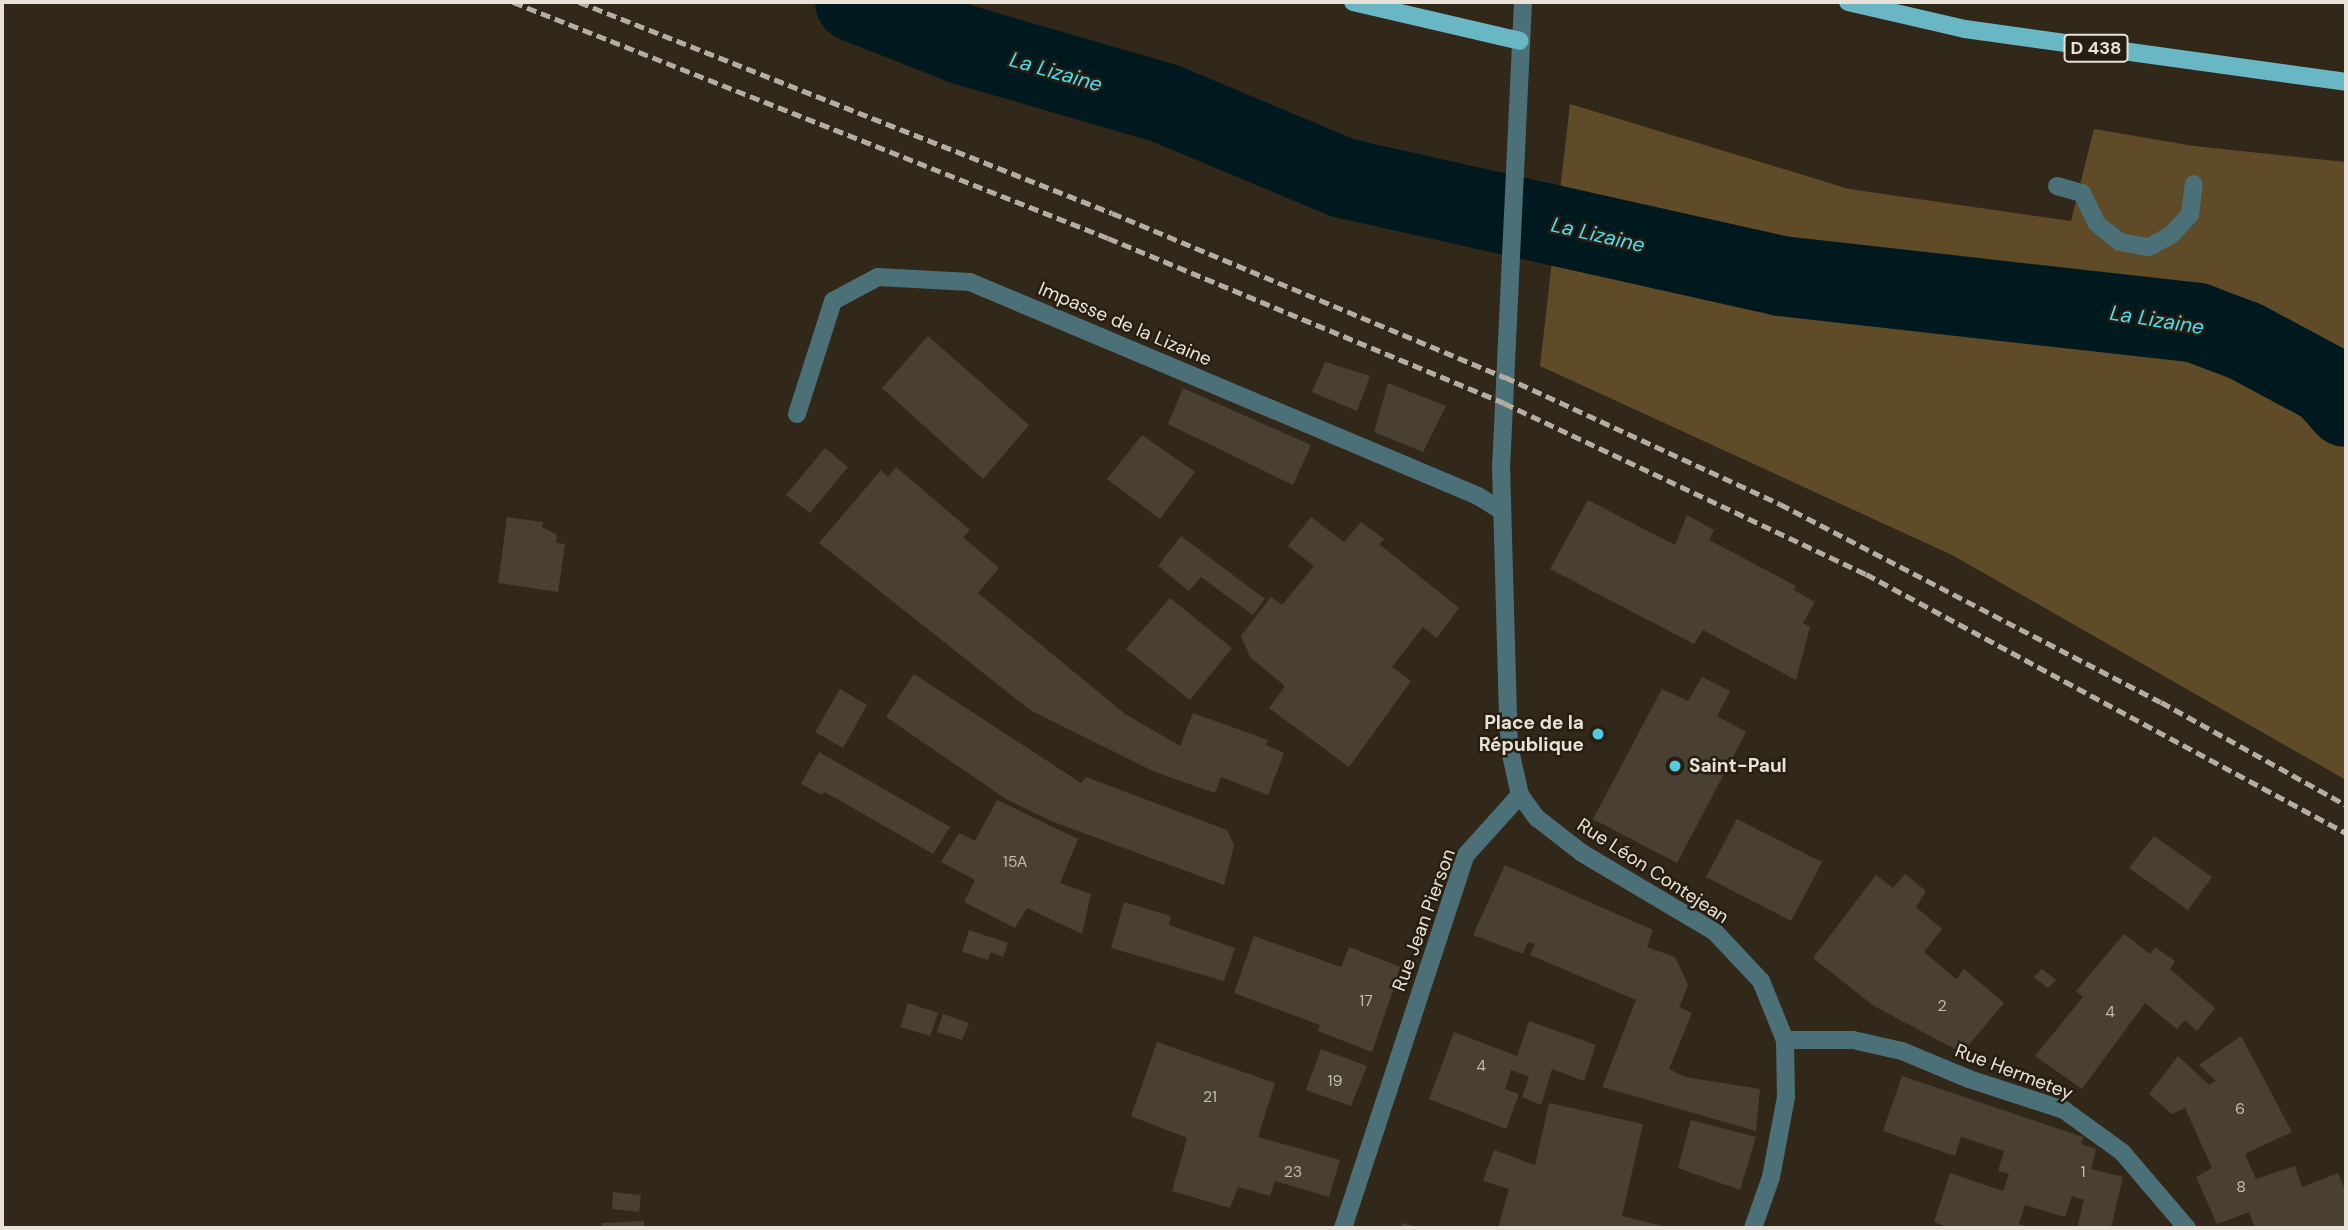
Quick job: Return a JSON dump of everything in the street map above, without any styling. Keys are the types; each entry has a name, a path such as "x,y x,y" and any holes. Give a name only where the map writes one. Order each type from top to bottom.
{"main road":[{"path":"1353,2 1520,41"},
{"name":"D 438","path":"1849,2 1965,29 2346,82"}],"street":[{"path":"1520,795 1509,746 1502,512 1506,340 1523,2"},
{"path":"2057,186 2082,193 2097,224 2120,242 2148,247 2172,234 2190,215 2194,184"},
{"name":"Impasse de la Lizaine","path":"797,414 833,301 878,277 970,282 1478,496 1502,512"},
{"name":"Rue Léon Contejean","path":"1520,795 1537,818 1582,853 1715,932 1761,981 1785,1040 1786,1097 1771,1177 1753,1228"},
{"name":"Rue Jean Pierson","path":"1343,1228 1465,856 1520,795"},
{"name":"Rue Hermetey","path":"1785,1040 1853,1040 1902,1051 1969,1079 2064,1110 2122,1152 2187,1228"}],"shaded area":[{"path":"1570,104 1849,189 2071,221 2094,129 2194,146 2346,162 2346,780 1952,555 1540,366"}],"building":[{"path":"928,336 1029,425 983,479 882,388"},
{"path":"1325,362 1370,376 1357,411 1312,392"},
{"path":"1388,383 1446,406 1423,452 1374,432"},
{"path":"1183,388 1311,445 1293,485 1168,424"},
{"path":"1142,435 1195,472 1160,519 1107,479"},
{"path":"825,448 848,467 810,513 786,495"},
{"path":"896,467 970,530 963,537 999,568 978,593 1125,714 1180,746 1193,713 1268,740 1266,745 1284,753 1268,795 1221,777 1215,793 1155,772 1030,710 819,543 881,470 888,477"},
{"path":"1588,500 1675,545 1687,515 1714,530 1709,540 1796,586 1794,590 1815,602 1803,623 1810,627 1796,680 1703,630 1694,644 1550,569"},
{"path":"507,517 543,522 542,527 557,535 556,543 565,544 558,592 498,583"},
{"path":"1311,517 1344,542 1361,522 1384,539 1379,544 1459,608 1437,638 1423,627 1392,667 1411,681 1349,767 1269,708 1285,686 1250,657 1241,636 1271,597 1282,605 1314,566 1288,546"},
{"path":"1181,536 1265,599 1253,615 1201,577 1189,591 1158,566"},
{"path":"1170,598 1232,648 1190,700 1126,649"},
{"path":"914,674 1081,783 1086,777 1227,830 1234,845 1224,885 1051,821 1006,799 886,717"},
{"name":"Saint-Paul","path":"1702,677 1730,691 1717,716 1746,732 1677,863 1593,819 1662,689 1688,701"},
{"path":"840,689 867,705 843,748 815,732"},
{"path":"819,752 950,827 933,854 825,792 822,795 801,784"},
{"path":"997,800 1078,839 1060,883 1091,894 1082,934 1027,908 1015,928 964,902 975,880 941,862 959,833 975,841"},
{"path":"1737,819 1822,862 1791,921 1706,877"},
{"path":"2154,836 2212,877 2188,910 2129,868"},
{"path":"1505,865 1653,930 1647,947 1675,957 1688,985 1679,1007 1692,1013 1669,1069 1685,1077 1760,1089 1756,1131 1602,1087 1636,1000 1530,955 1535,944 1528,942 1523,954 1473,935"},
{"path":"1905,874 1926,891 1916,907 1942,929 1924,952 1956,979 1964,969 2004,1003 1962,1053 1874,1006 1813,958 1876,875 1893,888"},
{"path":"1124,902 1171,916 1169,925 1235,948 1224,981 1111,948"},
{"path":"969,930 1008,943 1003,957 991,952 988,960 962,952"},
{"path":"2124,934 2150,954 2155,947 2175,961 2170,969 2215,1008 2197,1031 2185,1020 2177,1029 2145,1003 2082,1089 2035,1056 2083,997 2076,991"},
{"path":"1254,936 1341,967 1349,947 1401,967 1372,1052 1318,1031 1320,1025 1234,993"},
{"path":"2042,969 2056,980 2048,988 2034,977"},
{"path":"908,1003 938,1013 930,1036 900,1027"},
{"path":"943,1014 969,1023 962,1040 937,1032"},
{"path":"1529,1021 1596,1045 1584,1081 1552,1069 1541,1105 1522,1097 1529,1077 1511,1070 1505,1089 1519,1094 1506,1129 1429,1099 1454,1032 1517,1056"},
{"path":"2241,1036 2292,1132 2245,1154 2256,1179 2295,1166 2302,1187 2338,1173 2346,1193 2346,1228 2255,1228 2249,1212 2217,1224 2196,1177 2212,1168 2185,1108 2172,1114 2149,1094 2178,1056 2209,1085 2216,1081 2199,1065"},
{"path":"1157,1042 1275,1083 1258,1137 1340,1160 1329,1197 1275,1181 1270,1196 1238,1187 1230,1208 1172,1191 1187,1138 1131,1116"},
{"path":"1321,1049 1367,1066 1351,1106 1306,1090"},
{"path":"1902,1076 2083,1137 2081,1144 2096,1149 2091,1169 2123,1177 2111,1228 2077,1228 2084,1200 2072,1196 2065,1217 2025,1205 2019,1224 2032,1228 1950,1228 1934,1222 1950,1173 2003,1191 2009,1174 1998,1171 2004,1151 1961,1137 1955,1156 1883,1131"},
{"path":"1549,1103 1643,1124 1622,1216 1670,1228 1498,1228 1509,1189 1483,1181 1494,1150 1535,1165"},
{"path":"1691,1120 1756,1137 1740,1190 1678,1168"},
{"path":"613,1192 641,1195 639,1212 612,1209"},
{"path":"644,1221 644,1228 602,1228 602,1223"},
{"path":"1402,1223 1417,1227 1417,1228 1400,1228"}],"waterway":[{"name":"La Lizaine","path":"855,2 964,45 1164,103 1343,178 1781,276 2197,323 2245,341 2327,385 2346,407"}],"railway":[{"path":"513,2 1108,238 1504,403 1866,574 2346,833"},
{"path":"579,2 1112,213 1505,377 1780,504 2161,702 2346,805"}],"place":[{"name":"Place de la République","path":"1598,734"},
{"name":"Saint-Paul","path":"1675,766"}]}
